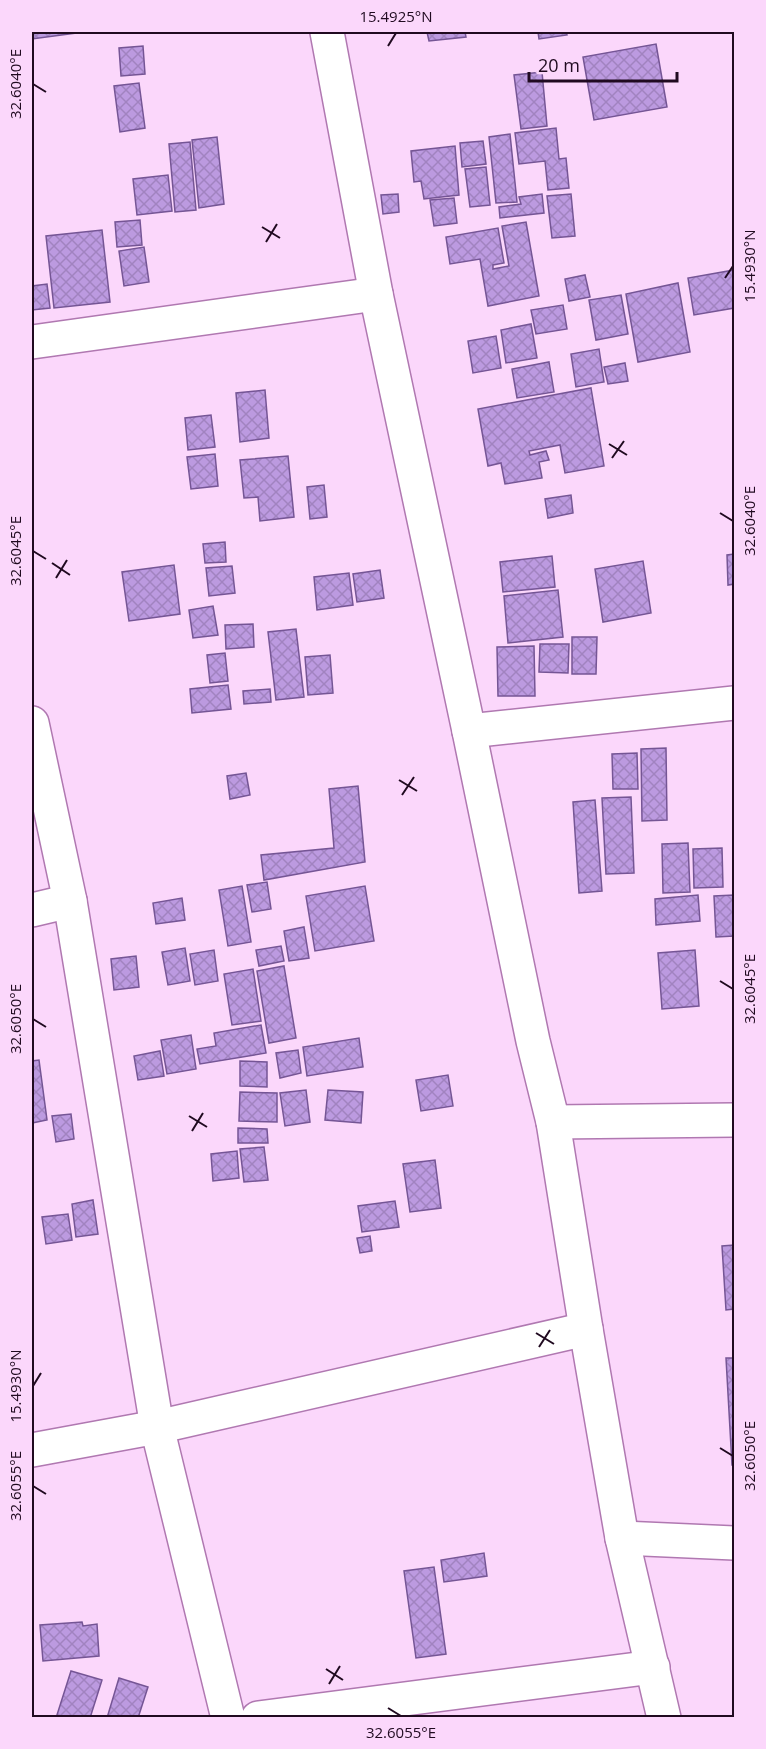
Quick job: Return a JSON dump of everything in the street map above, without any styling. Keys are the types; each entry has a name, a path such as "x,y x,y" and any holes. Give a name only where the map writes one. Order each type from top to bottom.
{"street":[{"path":"327,32 376,294 533,1041 553,1122 622,1538 664,1718"},
{"path":"32,342 376,294"},
{"path":"469,730 735,703"},
{"path":"32,723 70,901 157,1428 228,1718"},
{"path":"32,910 70,901"},
{"path":"553,1122 735,1120"},
{"path":"32,1450 157,1428 586,1329"},
{"path":"622,1538 735,1543"},
{"path":"258,1718 653,1667"}],"building":[{"path":"32,32 76,32 76,33 32,39"},
{"path":"427,32 465,32 466,37 429,41"},
{"path":"538,32 566,32 567,35 539,39"},
{"path":"656,44 667,107 594,120 583,57"},
{"path":"143,46 145,74 121,76 119,48"},
{"path":"542,72 547,126 521,129 514,75"},
{"path":"139,83 145,128 120,132 114,86"},
{"path":"556,128 559,159 566,158 569,188 548,190 545,161 519,164 515,133"},
{"path":"510,134 517,202 496,203 489,137"},
{"path":"217,137 224,204 199,208 192,140"},
{"path":"483,141 486,164 462,167 460,143"},
{"path":"190,142 196,210 175,212 169,144"},
{"path":"455,146 459,195 424,199 421,181 414,182 411,151"},
{"path":"486,167 490,205 470,207 465,169"},
{"path":"168,175 172,211 137,215 133,179"},
{"path":"398,194 399,212 383,214 381,195"},
{"path":"542,194 544,213 500,218 499,207 521,204 519,197"},
{"path":"571,194 575,236 552,238 547,196"},
{"path":"454,198 457,223 434,226 430,200"},
{"path":"140,220 142,245 117,247 115,222"},
{"path":"526,222 539,296 488,306 480,259 450,264 446,237 498,228 504,263 493,265 493,269 509,266 502,226"},
{"path":"102,230 110,302 54,308 46,236"},
{"path":"144,247 149,282 124,286 119,251"},
{"path":"734,270 734,308 694,315 688,278"},
{"path":"585,275 590,297 569,301 565,279"},
{"path":"678,283 690,352 638,362 626,294"},
{"path":"47,284 50,308 32,310 32,286"},
{"path":"621,295 628,334 596,340 589,300"},
{"path":"563,305 567,329 536,334 531,310"},
{"path":"531,324 537,358 506,363 501,330"},
{"path":"496,336 501,368 473,373 468,341"},
{"path":"599,349 604,382 576,387 571,354"},
{"path":"549,362 554,392 517,398 512,369"},
{"path":"625,363 628,381 608,384 604,367"},
{"path":"591,388 604,466 565,473 560,445 529,451 530,455 546,451 549,460 539,462 542,478 505,484 501,463 488,466 478,409"},
{"path":"265,390 269,438 240,442 236,393"},
{"path":"211,415 215,447 188,450 185,418"},
{"path":"215,454 218,486 191,489 187,457"},
{"path":"288,456 294,517 260,521 258,497 244,498 240,460"},
{"path":"324,485 327,517 310,519 307,487"},
{"path":"571,495 573,513 548,518 545,499"},
{"path":"225,542 226,562 205,563 203,544"},
{"path":"734,554 734,584 728,585 727,555"},
{"path":"552,556 555,587 503,592 500,562"},
{"path":"643,561 651,613 603,622 595,569"},
{"path":"174,565 180,614 129,621 122,572"},
{"path":"232,566 235,593 209,596 206,568"},
{"path":"380,570 384,598 357,602 353,574"},
{"path":"349,573 353,605 317,610 314,577"},
{"path":"558,590 563,637 508,643 504,596"},
{"path":"213,606 218,635 193,638 189,610"},
{"path":"253,624 254,647 226,649 225,625"},
{"path":"296,629 304,697 276,700 268,632"},
{"path":"572,637 597,637 596,674 572,674"},
{"path":"540,644 569,644 568,673 539,672"},
{"path":"534,646 535,696 498,696 497,647"},
{"path":"225,653 228,681 210,683 207,655"},
{"path":"330,655 333,693 308,695 305,657"},
{"path":"228,685 231,709 192,713 190,689"},
{"path":"270,689 271,702 244,704 243,691"},
{"path":"666,748 667,820 642,821 641,749"},
{"path":"637,753 638,789 613,789 612,754"},
{"path":"246,773 250,795 230,799 227,776"},
{"path":"358,786 365,862 264,880 261,855 334,848 329,789"},
{"path":"631,797 634,873 606,874 602,798"},
{"path":"595,800 602,891 579,893 573,802"},
{"path":"688,843 690,892 663,893 662,844"},
{"path":"722,848 723,887 694,888 693,849"},
{"path":"267,882 271,909 252,912 247,885"},
{"path":"242,886 251,942 228,946 219,890"},
{"path":"365,886 374,941 315,951 306,896"},
{"path":"698,895 700,921 656,925 655,899"},
{"path":"734,895 734,936 716,937 714,896"},
{"path":"182,898 185,920 156,924 153,903"},
{"path":"304,927 309,958 289,961 284,931"},
{"path":"281,946 284,961 259,966 256,950"},
{"path":"185,948 190,981 168,985 162,952"},
{"path":"214,950 218,981 195,985 190,954"},
{"path":"695,950 699,1006 662,1009 658,953"},
{"path":"136,956 139,987 114,990 111,959"},
{"path":"284,966 296,1038 269,1043 257,971"},
{"path":"253,969 261,1021 232,1025 224,974"},
{"path":"261,1025 266,1053 200,1064 197,1049 216,1046 214,1033"},
{"path":"191,1035 196,1069 167,1074 161,1040"},
{"path":"359,1038 363,1067 307,1076 303,1047"},
{"path":"298,1050 301,1073 280,1078 276,1053"},
{"path":"160,1051 164,1076 138,1080 134,1056"},
{"path":"39,1060 47,1120 32,1123 32,1061"},
{"path":"240,1061 267,1062 267,1087 240,1086"},
{"path":"448,1075 453,1106 421,1111 416,1080"},
{"path":"306,1090 310,1122 285,1126 280,1093"},
{"path":"328,1090 363,1092 361,1123 325,1120"},
{"path":"240,1092 277,1093 277,1122 239,1121"},
{"path":"71,1114 74,1139 56,1142 52,1116"},
{"path":"238,1128 267,1129 268,1143 238,1143"},
{"path":"264,1147 268,1180 244,1182 240,1149"},
{"path":"237,1151 239,1178 213,1181 211,1154"},
{"path":"435,1160 441,1208 410,1212 403,1164"},
{"path":"93,1200 98,1234 76,1237 72,1204"},
{"path":"395,1201 399,1227 362,1232 358,1206"},
{"path":"68,1214 72,1240 46,1244 42,1217"},
{"path":"370,1236 372,1251 360,1253 357,1238"},
{"path":"734,1245 734,1309 726,1310 722,1246"},
{"path":"726,1358 734,1358 734,1465 732,1465"},
{"path":"484,1553 487,1576 444,1582 441,1560"},
{"path":"434,1567 446,1654 416,1658 404,1571"},
{"path":"82,1622 83,1626 97,1624 99,1656 43,1661 40,1625"},
{"path":"71,1671 102,1680 90,1718 56,1718"},
{"path":"119,1678 148,1687 138,1718 107,1718"}]}
